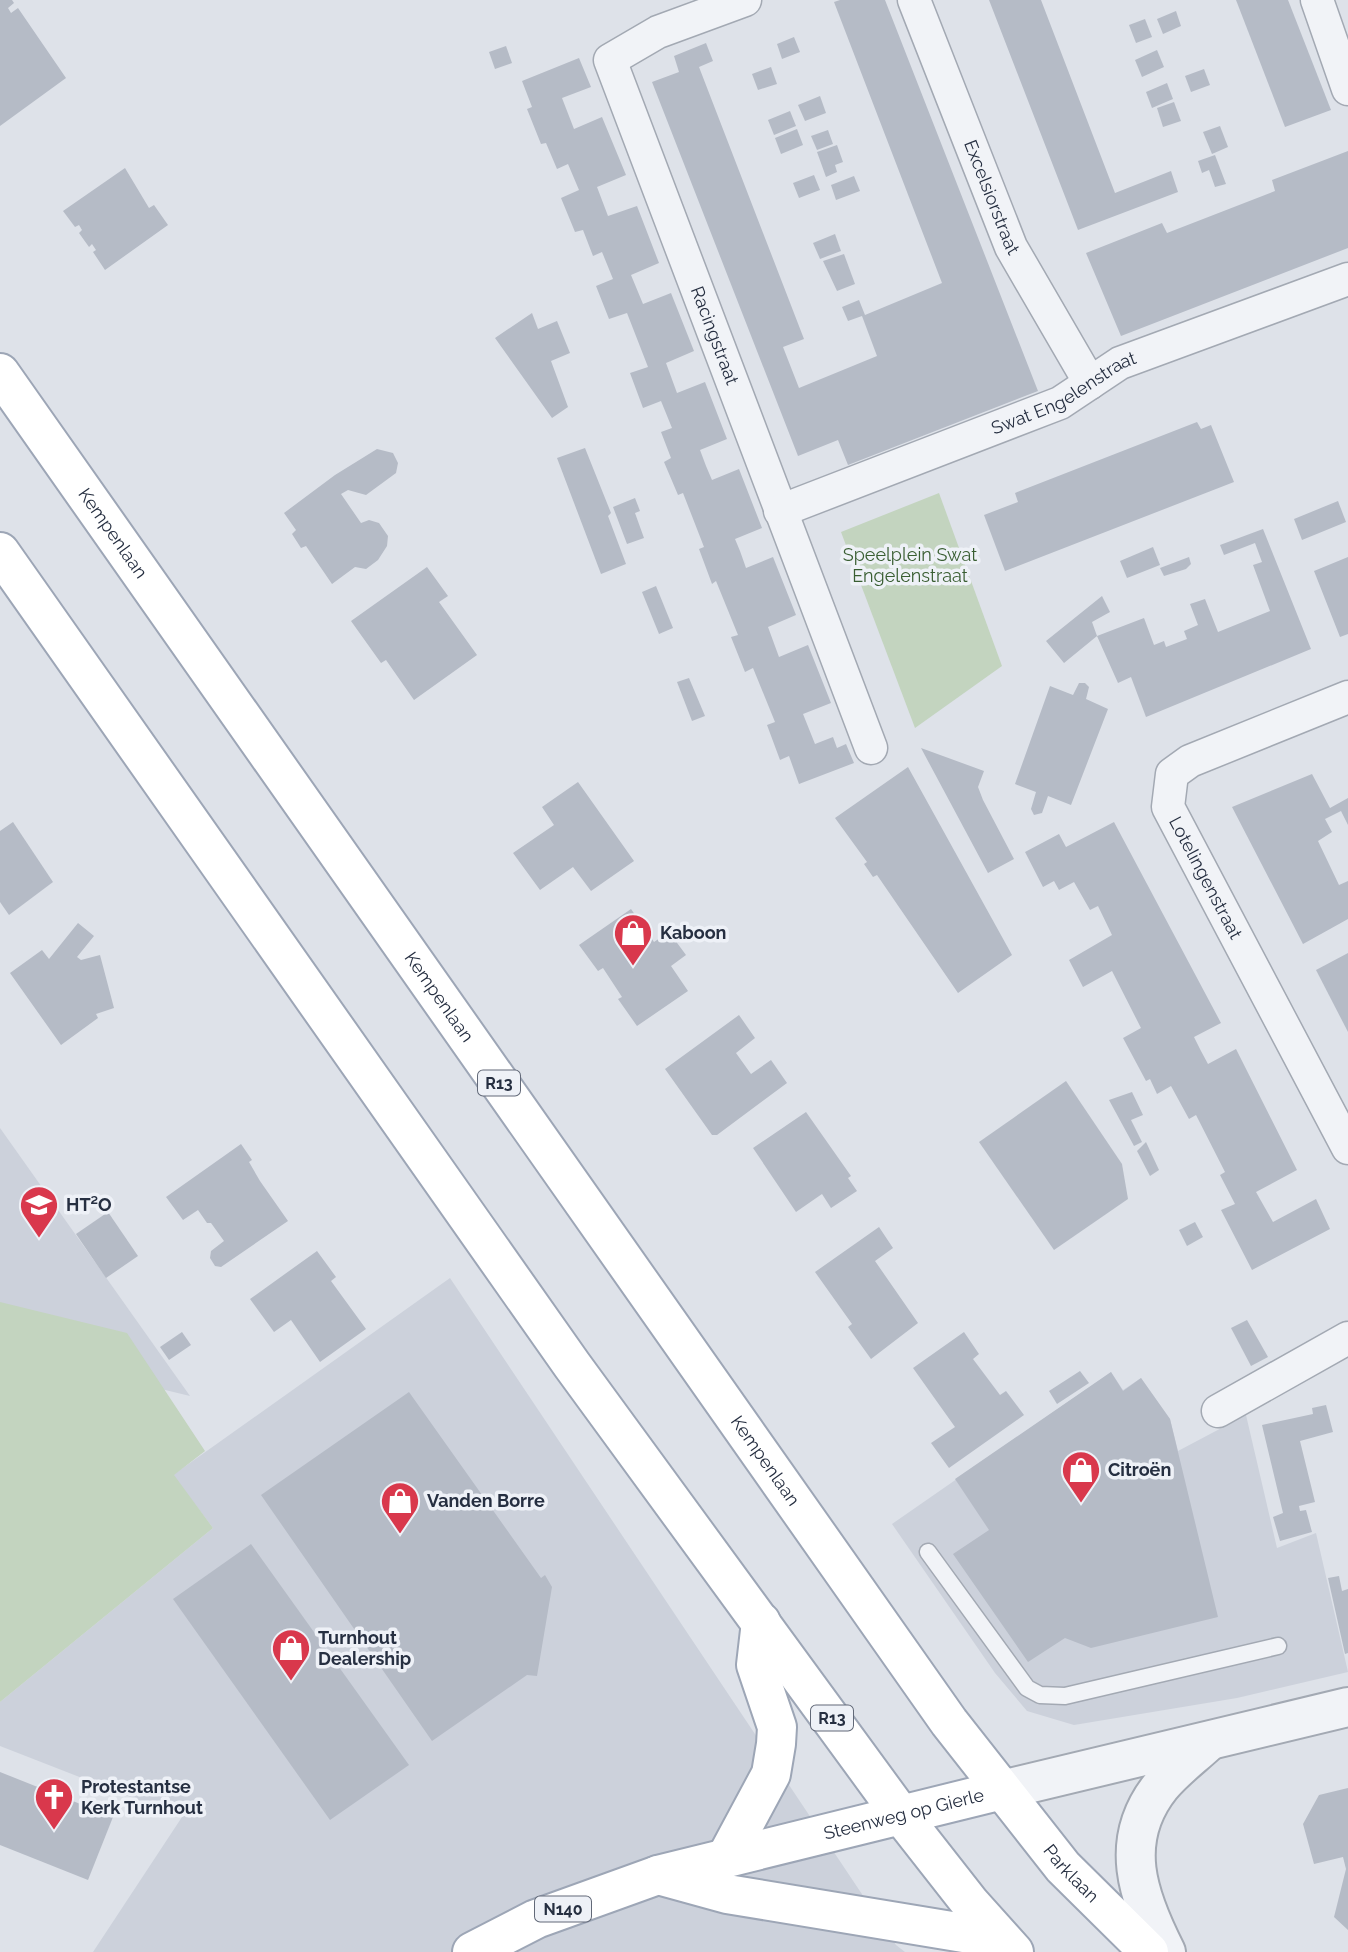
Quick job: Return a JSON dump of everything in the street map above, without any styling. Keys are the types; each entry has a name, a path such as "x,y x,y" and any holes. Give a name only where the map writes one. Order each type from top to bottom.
{"main road":[{"name":"Kempenlaan","path":"0,373 949,1722 1002,1790"},
{"name":"R13","path":"0,552 572,1365 901,1815 1007,1945"},
{"path":"727,1856 771,1774 776,1744 777,1727 756,1665 761,1622"},
{"name":"Steenweg op Gierle","path":"472,1952 536,1919 658,1875 1002,1790"},
{"name":"Parklaan","path":"1002,1790 1063,1867 1149,1952"},
{"path":"658,1875 727,1894 1007,1945"}],"street":[{"name":"Racingstraat","path":"745,0 658,32 610,61 871,748"},
{"name":"Excelsiorstraat","path":"914,0 1011,247 1090,383"},
{"path":"1317,0 1348,89"},
{"name":"Swat Engelenstraat","path":"780,511 1060,403 1120,363 1348,279"},
{"name":"Lotelingenstraat","path":"1348,697 1190,761 1172,774 1168,807 1348,1148"},
{"path":"1218,1411 1348,1338"},
{"name":"Steenweg op Gierle","path":"1002,1790 1348,1707"},
{"path":"1166,1952 1144,1908 1135,1871 1139,1829 1152,1798 1163,1783 1209,1741"}],"lane":[{"path":"928,1552 1027,1688 1040,1695 1065,1696 1278,1646"}],"shaded area":[{"name":"HT²O","path":"0,1128 190,1396 0,1350"},
{"path":"450,1278 896,1945 905,1952 93,1952 182,1817 0,1746 0,1702 213,1528 173,1475"},
{"path":"1111,1372 1123,1390 1141,1378 1170,1419 1178,1451 1246,1415 1277,1548 1316,1533 1348,1672 1237,1698 1074,1725 1027,1711 995,1673 892,1524"}],"green space":[{"name":"Speelplein Swat Engelenstraat","path":"939,493 1002,666 915,728 841,532"},
{"path":"0,1302 127,1333 205,1451 174,1475 213,1528 0,1702"}],"building":[{"path":"0,0 12,0 14,3 8,8 11,13 18,8 66,78 0,126"},
{"path":"885,0 1038,391 848,465 838,440 798,456 652,82 679,72 674,56 706,43 713,61 699,67 804,339 783,347 799,388 877,356 862,316 848,321 842,307 859,300 865,315 942,283 834,2"},
{"path":"989,0 1041,0 1115,193 1171,171 1178,192 1078,230"},
{"path":"1236,0 1288,0 1331,110 1285,127"},
{"path":"1176,11 1181,26 1163,34 1157,19"},
{"path":"1145,19 1152,37 1136,43 1129,25"},
{"path":"794,37 800,52 782,59 777,44"},
{"path":"506,46 512,63 495,69 489,52"},
{"path":"1157,50 1164,67 1142,77 1135,60"},
{"path":"579,58 591,87 562,98 574,129 602,117 626,175 597,187 608,216 637,206 659,263 631,275 643,304 671,293 694,351 666,363 677,393 705,382 727,439 700,450 706,466 712,480 739,469 762,528 735,539 746,568 773,557 796,615 768,627 779,657 808,645 831,703 803,714 815,744 833,737 837,748 846,744 854,763 799,784 789,756 780,760 767,725 775,722 753,668 745,672 731,637 738,635 716,581 712,584 699,549 704,547 683,493 678,495 664,462 671,458 661,432 672,428 661,401 643,408 630,373 648,367 627,313 609,319 596,286 613,279 602,252 593,256 583,230 575,232 561,198 579,190 568,164 557,169 546,143 541,144 527,109 532,107 522,81"},
{"path":"771,67 777,84 758,90 752,74"},
{"path":"1204,69 1210,85 1191,92 1185,76"},
{"path":"1167,83 1173,99 1152,108 1146,92"},
{"path":"820,96 826,113 805,121 798,105"},
{"path":"1174,102 1181,121 1163,127 1157,108"},
{"path":"790,111 796,126 774,135 768,120"},
{"path":"1220,126 1228,147 1212,154 1203,132"},
{"path":"797,129 803,145 781,154 775,138"},
{"path":"828,130 833,144 817,150 811,136"},
{"path":"837,145 843,162 835,165 837,172 826,177 817,152"},
{"path":"1348,151 1348,248 1121,336 1086,253 1162,223 1167,233 1275,191 1272,180"},
{"path":"1215,155 1226,184 1215,187 1209,170 1202,173 1198,161"},
{"path":"125,168 149,208 154,205 168,225 105,270 93,252 96,250 92,244 89,247 79,233 82,230 79,225 75,227 63,211"},
{"path":"814,175 820,190 799,198 793,183"},
{"path":"854,176 860,191 836,200 831,185"},
{"path":"835,234 841,251 820,259 813,243"},
{"path":"844,254 855,284 837,291 823,261"},
{"path":"532,313 538,329 557,321 570,353 551,361 568,407 552,418 495,338"},
{"path":"1197,422 1201,429 1211,425 1234,482 1005,571 984,515 1018,502 1015,493"},
{"path":"585,448 611,513 608,516 626,564 601,574 557,458"},
{"path":"377,449 393,453 398,463 396,473 366,495 348,490 341,494 361,523 369,520 379,523 388,536 387,546 378,560 366,569 355,567 332,584 306,546 301,548 292,534 296,530 284,513 335,475"},
{"path":"635,498 640,511 635,513 644,538 627,544 613,507"},
{"path":"1338,501 1346,522 1302,540 1294,519"},
{"path":"1263,529 1311,649 1146,717 1131,677 1118,683 1097,636 1144,618 1154,645 1164,641 1166,647 1187,639 1184,631 1198,625 1190,604 1205,599 1218,632 1270,611 1253,565 1262,562 1255,543 1224,555 1220,545"},
{"path":"1153,547 1160,565 1127,578 1120,561"},
{"path":"1189,557 1191,564 1186,569 1164,576 1160,568"},
{"path":"1348,557 1348,634 1340,637 1314,571"},
{"path":"427,567 448,596 439,602 477,655 414,700 386,660 381,663 351,621"},
{"path":"656,586 673,628 659,634 642,592"},
{"path":"1102,596 1110,612 1092,622 1097,636 1064,663 1046,641"},
{"path":"689,678 705,716 692,721 677,682"},
{"path":"1079,683 1085,683 1089,687 1086,699 1108,709 1071,805 1048,796 1042,813 1034,815 1031,809 1036,792 1015,784 1050,686 1073,695"},
{"path":"921,748 984,771 978,787 1014,859 988,873"},
{"path":"908,767 1012,955 958,993 877,875 873,877 864,864 867,862 835,818"},
{"path":"1312,774 1330,808 1348,798 1348,825 1341,811 1325,819 1332,832 1318,841 1339,885 1348,881 1348,919 1303,944 1232,807"},
{"path":"578,782 634,861 591,891 573,867 540,890 513,853 554,825 542,807"},
{"path":"13,822 53,882 9,915 0,902 0,831"},
{"path":"1114,822 1221,1023 1194,1037 1201,1051 1208,1064 1236,1049 1297,1170 1256,1192 1273,1222 1316,1199 1330,1229 1252,1270 1221,1210 1235,1204 1220,1175 1225,1172 1196,1115 1189,1119 1171,1086 1157,1094 1150,1079 1146,1081 1123,1038 1141,1028 1112,971 1083,987 1069,960 1112,935 1098,906 1090,910 1074,882 1059,890 1054,881 1043,887 1025,852 1059,834 1066,847"},
{"name":"Kaboon","path":"631,909 654,942 669,932 686,955 671,966 688,991 637,1026 618,999 622,997 603,968 598,971 579,945"},
{"path":"78,923 94,936 77,957 81,960 100,955 114,1008 96,1014 98,1018 61,1045 10,973 42,950 49,959"},
{"path":"1348,953 1348,1032 1316,970"},
{"path":"739,1015 755,1038 736,1053 751,1074 771,1060 787,1083 717,1135 712,1135 665,1069"},
{"path":"1066,1081 1122,1164 1128,1199 1054,1250 979,1142"},
{"path":"1132,1092 1143,1115 1131,1120 1142,1142 1134,1146 1109,1100"},
{"path":"806,1112 851,1176 848,1178 857,1191 831,1208 822,1194 796,1212 753,1148"},
{"path":"1146,1142 1159,1170 1150,1176 1137,1151"},
{"path":"241,1144 252,1160 249,1162 260,1181 288,1221 221,1267 215,1266 210,1258 211,1251 224,1241 198,1210 183,1220 166,1197"},
{"path":"108,1212 138,1256 106,1278 76,1234"},
{"path":"1195,1222 1203,1237 1187,1246 1179,1230"},
{"path":"879,1227 893,1248 875,1261 918,1323 871,1359 848,1327 852,1324 815,1272"},
{"path":"317,1251 336,1277 331,1281 366,1329 320,1362 291,1320 274,1332 250,1299"},
{"path":"1247,1320 1268,1357 1251,1366 1231,1328"},
{"path":"182,1332 191,1345 169,1360 160,1347"},
{"path":"964,1332 979,1354 973,1359 1000,1395 1006,1391 1024,1415 949,1468 931,1443 955,1427 913,1368"},
{"path":"1080,1371 1089,1383 1057,1404 1049,1391"},
{"name":"Citroën","path":"1111,1372 1123,1391 1141,1378 1170,1419 1218,1617 1091,1648 1065,1638 1028,1662 953,1554 989,1530 955,1479"},
{"name":"Vanden Borre","path":"409,1392 541,1578 545,1575 552,1587 537,1676 527,1675 432,1741 261,1495"},
{"path":"1326,1405 1333,1432 1300,1441 1315,1502 1299,1506 1300,1511 1306,1510 1312,1532 1280,1541 1273,1517 1283,1513 1262,1425 1313,1414 1312,1408"},
{"name":"Turnhout Dealership","path":"251,1544 409,1765 330,1820 173,1599"},
{"path":"1339,1576 1342,1591 1348,1589 1348,1653 1345,1654 1328,1578"},
{"name":"Protestantse Kerk Turnhout","path":"0,1772 113,1817 88,1880 0,1845"},
{"path":"1348,1788 1348,1930 1334,1917 1346,1869 1343,1857 1314,1864 1303,1824 1319,1795"}],"place":[{"name":"Kaboon","path":"633,967"},
{"name":"HT²O","path":"39,1239"},
{"name":"Citroën","path":"1081,1504"},
{"name":"Vanden Borre","path":"400,1535"},
{"name":"Turnhout Dealership","path":"291,1682"},
{"name":"Protestantse Kerk Turnhout","path":"54,1831"}]}
